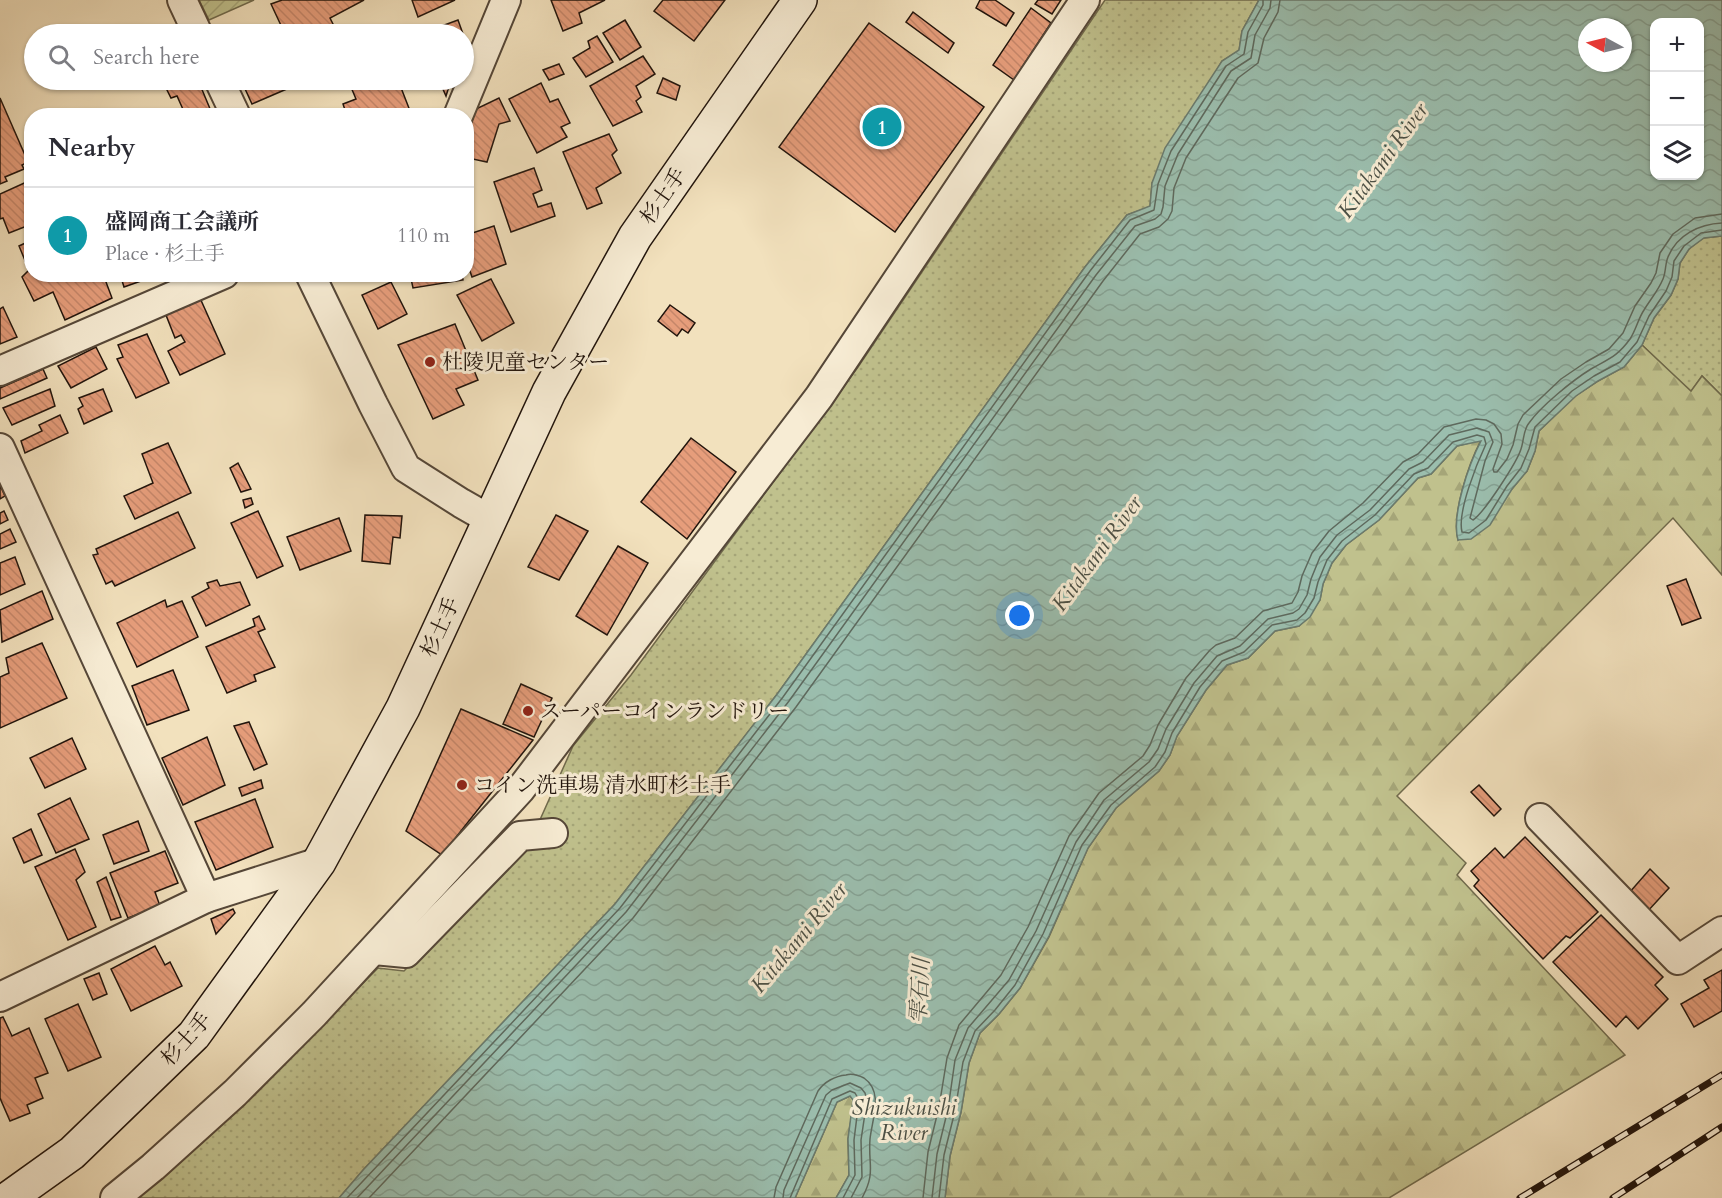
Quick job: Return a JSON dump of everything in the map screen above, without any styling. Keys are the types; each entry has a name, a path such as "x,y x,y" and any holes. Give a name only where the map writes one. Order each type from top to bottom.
{"street":[{"path":"182,0 193,24"},
{"path":"474,77 506,0"},
{"name":"杉土手","path":"9,1198 72,1153 194,1035 319,862 403,708 549,392 634,237 800,0"},
{"path":"115,1198 235,1093 314,1014 520,790 819,398 1086,0"},
{"path":"224,90 232,108"},
{"path":"461,108 469,90"},
{"path":"0,371 206,282"},
{"path":"314,282 406,468 489,519"},
{"path":"0,448 206,898"},
{"path":"1540,818 1678,960 1722,930"},
{"path":"374,950 406,953 520,836 553,833"},
{"path":"0,997 206,898 319,862"}],"green space":[{"path":"199,0 254,0 209,20"},
{"path":"1105,0 1259,0 1242,31 1239,51 1222,61 1152,183 1150,207 1127,215 1085,267 778,693 615,904 339,1198 136,1198 230,1115 378,968 404,971 530,842 573,746 631,675 858,367"},
{"path":"1722,236 1722,396 1702,376 1691,392 1642,345 1654,318 1671,295 1678,279 1680,263 1689,249 1703,238"},
{"path":"1642,345 1691,391 1702,376 1722,396 1722,575 1673,518 1397,796 1466,863 1457,875 1625,1055 1389,1198 945,1198 950,1156 961,1112 969,1063 980,1033 1020,988 1049,937 1088,848 1116,808 1159,771 1170,755 1177,736 1206,690 1227,665 1248,658 1275,631 1299,626 1320,600 1323,584 1332,563 1346,545 1379,520 1418,478 1431,474 1457,446 1481,440 1471,462 1459,503 1456,529 1458,540 1512,489 1527,471 1535,451 1539,431 1575,396 1624,367"},
{"path":"850,1096 854,1100 848,1139 849,1175 836,1198 795,1198 837,1102"}],"water":[{"path":"1259,0 1722,0 1722,236 1704,238 1689,249 1680,263 1678,279 1671,295 1654,318 1642,345 1624,367 1576,396 1539,431 1535,451 1527,471 1512,489 1490,525 1471,539 1458,540 1456,530 1459,504 1471,463 1481,441 1457,446 1431,474 1418,478 1379,520 1346,545 1332,563 1323,584 1320,600 1310,617 1299,626 1275,631 1248,658 1227,665 1206,690 1177,736 1170,755 1159,771 1116,808 1088,848 1049,936 1020,988 980,1033 969,1063 961,1112 950,1156 945,1198 836,1198 849,1175 848,1139 853,1100 850,1096 837,1102 795,1198 339,1198 615,904 778,693 1085,267 1127,215 1150,206 1152,183 1165,148 1222,61 1239,50 1242,31"}],"building":[{"path":"282,0 364,0 330,18 333,24 280,24 271,4"},
{"path":"412,0 455,0 418,17"},
{"path":"551,0 605,0 579,13 582,23 563,31"},
{"path":"663,0 725,0 694,41 654,11"},
{"path":"980,0 995,0 1014,13 1006,26 976,8"},
{"path":"1038,0 1061,0 1052,14 1035,4"},
{"path":"1031,8 1051,23 1014,80 993,65"},
{"path":"913,12 954,43 948,53 906,22"},
{"path":"458,20 459,24 447,24"},
{"path":"625,20 641,47 620,60 603,33"},
{"path":"869,23 984,107 895,232 779,147"},
{"path":"597,36 613,62 586,77 573,58 590,48 588,41"},
{"path":"643,56 655,74 636,86 641,97 636,101 642,112 613,126 590,86"},
{"path":"559,64 564,74 549,80 543,70"},
{"path":"663,78 680,86 676,100 657,93"},
{"path":"541,83 550,102 558,99 570,123 561,127 567,137 537,153 509,99"},
{"path":"167,90 202,90 210,108 182,108 177,96 171,98"},
{"path":"246,90 284,90 252,104"},
{"path":"352,90 402,90 409,108 344,108 343,104 356,99"},
{"path":"0,98 24,153 24,164 22,165 24,169 5,177 7,181 0,184"},
{"path":"499,98 510,121 499,124 487,162 474,159 476,109"},
{"path":"609,134 617,150 612,155 621,173 596,188 602,203 587,209 563,152"},
{"path":"534,168 542,190 533,194 538,207 551,203 555,216 511,232 494,182"},
{"path":"24,183 24,227 9,233 3,218 0,219 0,194"},
{"path":"494,226 506,264 474,276 474,232"},
{"path":"24,244 24,258 19,246"},
{"path":"491,279 514,323 482,341 457,295"},
{"path":"24,282 106,282 112,298 65,320 53,292 34,301"},
{"path":"122,282 138,282 124,287"},
{"path":"391,282 407,314 378,329 362,295"},
{"path":"412,282 450,282 413,288"},
{"path":"200,298 225,354 180,375 168,351 185,342 181,335 175,338 166,315"},
{"path":"670,305 695,323 688,333 682,329 677,336 658,321"},
{"path":"3,307 17,337 0,344 0,309"},
{"path":"455,324 478,380 456,389 464,405 433,419 398,345"},
{"path":"147,334 169,383 136,398 117,359 123,357 118,345"},
{"path":"96,347 107,369 71,388 58,366"},
{"path":"43,369 47,378 0,399 0,388"},
{"path":"50,389 55,406 12,425 3,408"},
{"path":"103,389 112,411 84,424 78,409 83,406 79,398"},
{"path":"60,415 68,433 25,453 21,441 42,431 39,425"},
{"path":"691,438 736,472 687,539 641,502"},
{"path":"168,443 191,493 135,519 124,496 153,483 142,454"},
{"path":"238,463 251,489 241,492 230,468"},
{"path":"0,485 5,496 0,499"},
{"path":"251,498 253,504 245,508 243,500"},
{"path":"4,511 8,520 0,524 0,513"},
{"path":"258,511 283,566 257,578 231,523"},
{"path":"178,512 195,548 115,586 112,581 106,584 93,555 98,554 96,549"},
{"path":"365,515 402,516 400,538 393,537 390,564 362,561"},
{"path":"556,515 588,531 559,580 528,567"},
{"path":"339,518 351,551 300,570 287,537"},
{"path":"10,529 16,542 0,549 0,534"},
{"path":"618,546 648,563 607,635 576,616"},
{"path":"15,557 25,584 0,595 0,563"},
{"path":"1686,579 1701,618 1682,625 1667,586"},
{"path":"217,580 220,586 240,582 250,605 206,626 192,597 209,588 207,583"},
{"path":"42,591 53,619 2,642 0,610"},
{"path":"165,600 167,607 182,601 198,637 137,667 117,623"},
{"path":"259,616 265,629 258,632 275,667 254,675 256,681 227,693 206,647 255,626 253,619"},
{"path":"42,643 67,698 0,728 0,677 9,673 6,658"},
{"path":"173,670 189,710 147,725 132,686"},
{"name":"スーパーコインランドリー","path":"521,684 552,698 534,737 503,724"},
{"name":"コイン洗車場 清水町杉土手","path":"461,709 533,740 442,855 406,831"},
{"path":"249,722 267,764 254,770 234,726"},
{"path":"207,737 225,785 183,805 162,758"},
{"path":"72,738 86,769 45,788 30,758"},
{"path":"261,780 263,788 242,796 239,788"},
{"path":"1479,785 1501,809 1494,816 1471,792"},
{"path":"70,798 89,839 56,853 38,814"},
{"path":"255,799 273,847 216,870 195,822"},
{"path":"138,821 149,851 114,864 103,835"},
{"path":"31,829 42,855 24,863 13,838"},
{"path":"1525,837 1598,912 1570,938 1566,936 1543,959 1474,886 1479,880 1471,871 1495,848 1504,858"},
{"path":"75,849 85,872 76,880 96,927 68,940 35,867"},
{"path":"165,851 178,883 155,892 160,906 128,918 110,873"},
{"path":"1650,869 1669,888 1647,912 1629,893"},
{"path":"106,877 121,917 111,920 97,882"},
{"path":"233,909 235,913 216,934 211,919"},
{"path":"1601,915 1663,977 1655,985 1668,999 1638,1029 1626,1016 1616,1027 1553,962"},
{"path":"155,946 165,965 170,962 182,986 131,1011 111,969"},
{"path":"1722,970 1722,1011 1694,1027 1681,1004 1709,988 1704,980"},
{"path":"99,973 107,994 93,1000 84,979"},
{"path":"78,1004 101,1057 68,1071 45,1019"},
{"path":"3,1017 12,1036 29,1028 48,1073 35,1078 43,1098 27,1105 30,1113 10,1121 0,1098 0,1018"}],"railway":[{"path":"1520,1198 1722,1075"},
{"path":"1613,1198 1722,1127"}],"place":[{"name":"盛岡商工会議所","path":"882,127"},
{"name":"杜陵児童センター","path":"430,362"},
{"name":"スーパーコインランドリー","path":"528,711"},
{"name":"コイン洗車場 清水町杉土手","path":"462,785"}],"water label":[{"name":"Kitakami River","path":"1382,160"},
{"name":"Kitakami River","path":"1096,553"},
{"name":"Kitakami River","path":"798,937"},
{"name":"雫石川","path":"919,991"},
{"name":"Shizukuishi River","path":"904,1120"}]}
